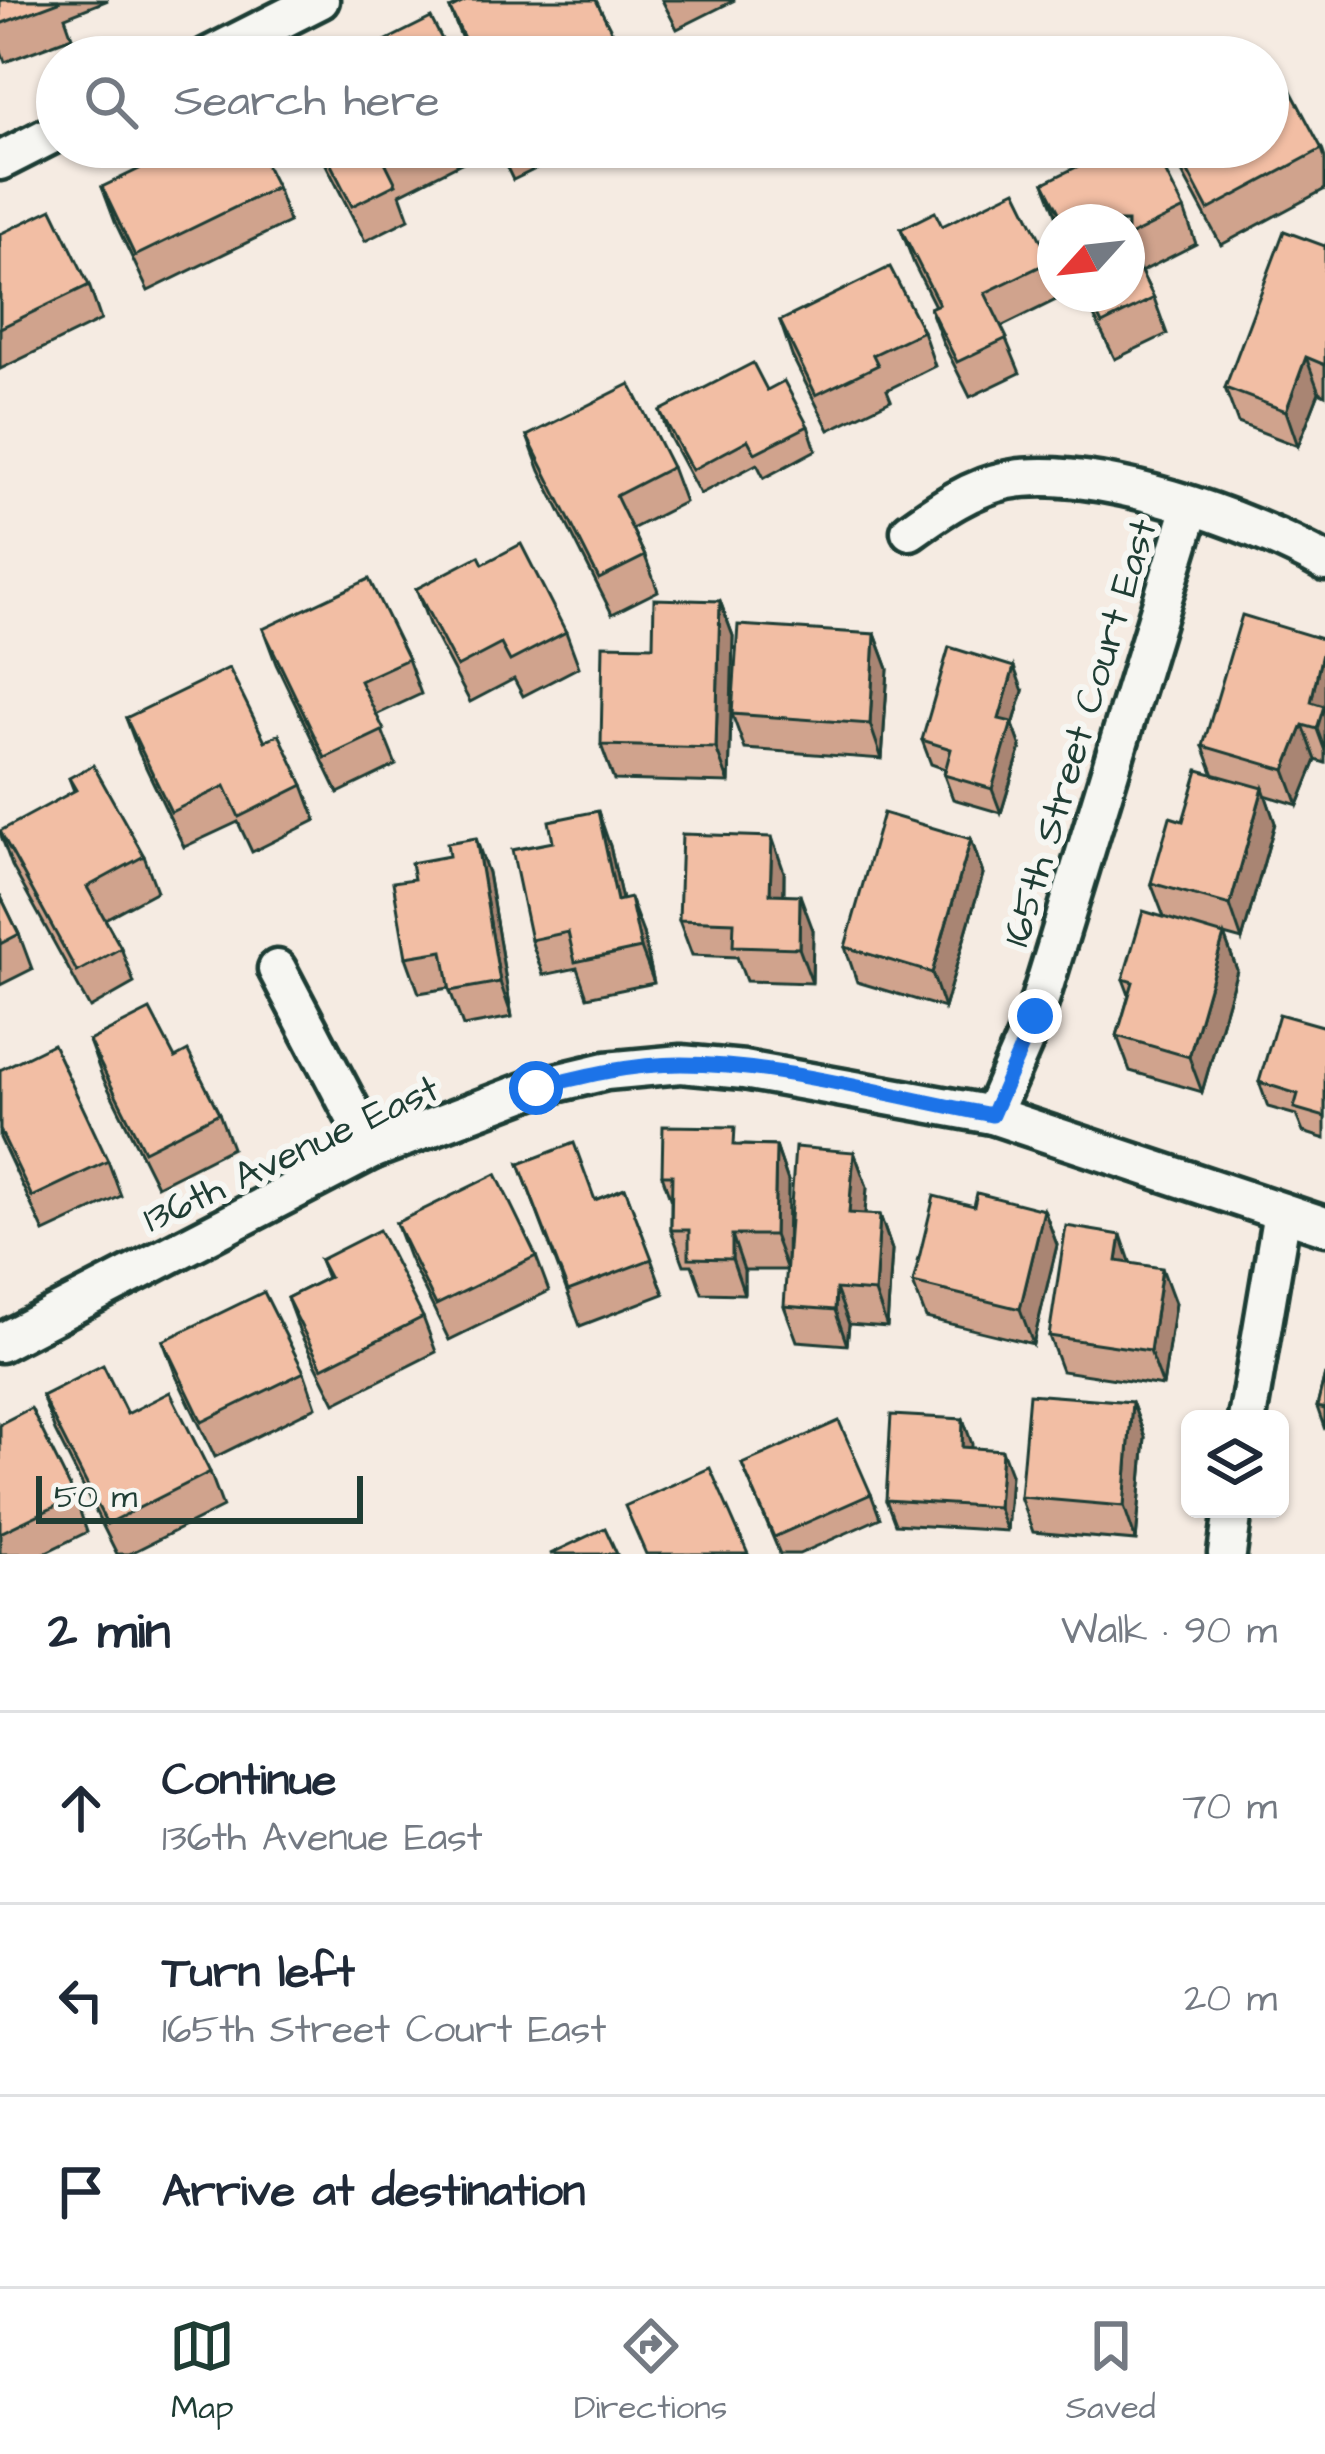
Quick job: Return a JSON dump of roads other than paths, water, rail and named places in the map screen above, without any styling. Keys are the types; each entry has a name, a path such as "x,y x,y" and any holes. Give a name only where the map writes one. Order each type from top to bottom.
{"street":[{"path":"249,36 320,0"},
{"path":"0,161 36,143"},
{"path":"910,531 946,504 1005,480 1070,476 1280,536 1325,562"},
{"name":"165th Street Court East","path":"992,1115 1035,1016 1191,507"},
{"path":"278,969 372,1150"},
{"name":"136th Avenue East","path":"1,1339 372,1150 536,1088 606,1070 681,1064 744,1070 992,1115 1325,1226"},
{"path":"1249,1410 1282,1212"},
{"path":"1227,1554 1232,1518"}]}
